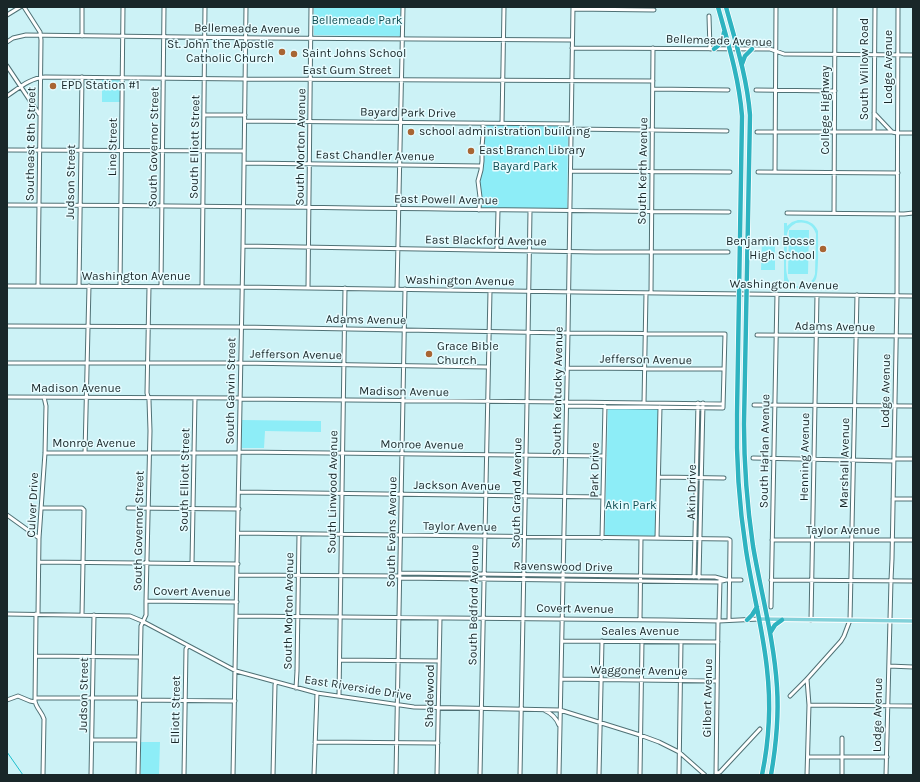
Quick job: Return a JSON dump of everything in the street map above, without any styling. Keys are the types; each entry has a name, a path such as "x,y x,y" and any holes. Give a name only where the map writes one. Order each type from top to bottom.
{"highway":[{"path":"718,7 737,79 741,105 742,126 736,446 738,489 743,532 766,659 769,695 768,740 762,775"},
{"path":"726,7 742,64 747,88 750,120 744,443 752,539 775,665 777,701 776,735 771,775"},
{"path":"712,49 722,42 724,31"},
{"path":"742,64 745,56 752,49"},
{"path":"741,176 745,172 749,176"},
{"path":"737,380 741,384 743,384 745,380"},
{"path":"748,620 757,607"},
{"path":"770,633 775,625 782,620"}],"main road":[{"name":"Covert Avenue","path":"759,620 913,620"}],"street":[{"path":"7,15 20,7"},
{"path":"24,7 41,36"},
{"path":"82,7 82,36"},
{"name":"Line Street","path":"120,286 123,7"},
{"name":"South Governor Street","path":"161,286 164,7"},
{"name":"South Elliott Street","path":"202,287 205,7"},
{"name":"South Garvin Street","path":"233,775 239,509 246,7"},
{"name":"South Morton Avenue","path":"308,288 311,7"},
{"path":"397,289 403,7"},
{"path":"502,123 504,7"},
{"path":"775,172 776,7"},
{"name":"College Highway","path":"834,213 835,7"},
{"name":"South Willow Road","path":"874,7 874,132"},
{"name":"Lodge Avenue","path":"886,775 897,296 898,7"},
{"path":"573,8 654,10"},
{"name":"South Kentucky Avenue","path":"559,775 568,368 573,8"},
{"path":"709,16 712,49"},
{"name":"Bellemeade Avenue","path":"7,42 13,38 26,35 572,40"},
{"name":"Southeast 8th Street","path":"38,286 41,36"},
{"name":"Bellemeade Avenue","path":"572,48 770,49 784,54 913,55"},
{"name":"South Kerth Avenue","path":"651,293 653,48"},
{"path":"7,66 40,115"},
{"path":"7,96 21,86 40,77"},
{"name":"East Gum Street","path":"40,77 311,80 653,81"},
{"name":"Judson Street","path":"79,286 82,78"},
{"path":"653,89 728,90"},
{"path":"756,90 835,91"},
{"path":"874,113 892,132"},
{"path":"204,115 245,116"},
{"name":"Bayard Park Drive","path":"245,121 571,124"},
{"path":"479,210 480,194 478,181 483,156 483,123"},
{"path":"571,130 727,131"},
{"path":"757,132 913,133"},
{"path":"7,150 244,151"},
{"name":"East Chandler Avenue","path":"244,163 481,166"},
{"path":"570,171 730,172"},
{"path":"758,172 898,173"},
{"name":"East Powell Avenue","path":"7,205 244,206 530,211 729,212"},
{"path":"497,250 498,210"},
{"name":"South Grand Avenue","path":"520,775 528,402 530,211"},
{"path":"787,213 913,213"},
{"name":"East Blackford Avenue","path":"243,246 530,251 728,252"},
{"name":"Washington Avenue","path":"7,286 345,288 529,292 913,296"},
{"path":"86,453 89,286"},
{"name":"South Governor Street","path":"138,775 141,626 146,615 150,431 150,400 147,393 149,287"},
{"name":"South Linwood Avenue","path":"339,696 345,288"},
{"name":"South Evans Avenue","path":"396,775 405,289"},
{"name":"South Bedford Avenue","path":"480,775 490,291"},
{"path":"644,405 646,293"},
{"name":"South Harlan Avenue","path":"771,607 777,294"},
{"name":"Henning Avenue","path":"811,620 817,295"},
{"name":"Marshall Avenue","path":"807,679 841,641 847,631 850,620 857,295"},
{"name":"Adams Avenue","path":"7,326 344,328 568,333 725,334 724,369"},
{"name":"Adams Avenue","path":"757,335 913,336"},
{"name":"Jefferson Avenue","path":"7,363 241,363 488,367"},
{"name":"Jefferson Avenue","path":"568,368 724,369"},
{"name":"Madison Avenue","path":"7,397 240,398 528,402 605,406 723,406 724,369"},
{"name":"Culver Drive","path":"43,773 44,717 36,705 35,698 39,538 45,452 46,406 44,397"},
{"name":"South Elliott Street","path":"192,563 195,398"},
{"name":"Madison Avenue","path":"567,404 605,402 644,405"},
{"name":"Park Drive","path":"602,538 605,402"},
{"path":"657,538 660,405"},
{"name":"Akin Drive","path":"694,582 698,405"},
{"name":"Akin Drive","path":"698,582 703,405"},
{"path":"754,405 913,406"},
{"name":"Monroe Avenue","path":"45,452 403,453 604,456"},
{"path":"753,458 854,460 913,459"},
{"path":"659,477 724,478"},
{"name":"Jackson Avenue","path":"239,492 603,497"},
{"path":"893,499 913,500"},
{"path":"41,508 83,508 84,510 82,615"},
{"path":"128,508 239,509"},
{"path":"7,515 39,538"},
{"name":"Taylor Avenue","path":"238,533 727,539 729,540 730,544 730,580"},
{"name":"South Morton Avenue","path":"296,688 299,534"},
{"path":"640,620 641,538"},
{"name":"Taylor Avenue","path":"772,540 913,540"},
{"path":"39,562 238,564"},
{"name":"Ravenswood Drive","path":"237,574 484,577 524,575 563,578 694,582 741,580"},
{"name":"Ravenswood Drive","path":"484,577 524,580 563,578 715,577 720,580"},
{"name":"Gilbert Avenue","path":"716,775 720,580"},
{"path":"729,620 730,580"},
{"path":"771,580 913,581"},
{"name":"Covert Avenue","path":"146,601 237,602"},
{"name":"East Riverside Drive","path":"7,614 130,616 236,671 317,693 414,707 534,708 560,710 659,742 679,752 706,775"},
{"name":"Judson Street","path":"91,775 94,615"},
{"name":"Covert Avenue","path":"236,616 562,620 759,620"},
{"name":"Shadewood","path":"437,775 440,618"},
{"name":"Seales Avenue","path":"562,641 718,642"},
{"path":"599,775 602,641"},
{"path":"640,775 642,641"},
{"path":"679,775 681,642"},
{"name":"Elliott Street","path":"184,775 186,648 188,646"},
{"path":"36,656 140,657"},
{"path":"340,660 439,661"},
{"path":"888,666 913,667"},
{"name":"Waggoner Avenue","path":"561,679 717,681"},
{"path":"790,696 807,679"},
{"path":"807,679 809,705 807,775"},
{"name":"South Morton Avenue","path":"273,775 276,682"},
{"path":"314,775 317,693"},
{"path":"7,700 18,696 35,702"},
{"path":"35,698 235,702"},
{"path":"809,705 913,706"},
{"path":"534,708 550,713 557,720 560,730"},
{"path":"716,775 760,729"},
{"path":"842,738 842,775"},
{"path":"92,740 138,740"},
{"path":"315,742 438,743"},
{"path":"808,757 887,757"}],"green space":[{"name":"Bellemeade Park","path":"314,7 401,7 400,36 314,35"},
{"path":"102,80 120,80 120,102 102,102"},
{"name":"Bayard Park","path":"485,125 561,125 568,131 566,209 480,208 478,181 483,166"},
{"path":"798,220 807,221 814,225 818,231 818,263 816,279 810,286 801,289 796,288 784,281 784,223 787,223 787,226","holes":["799,222 811,226 816,234 815,274 813,279 805,286 796,286 792,284 789,280 786,265 787,232 793,225"]},
{"path":"789,230 809,230 808,274 788,274"},
{"path":"762,238 775,238 775,270 761,270"},
{"name":"Akin Park","path":"608,408 658,408 655,536 605,535"},
{"path":"242,420 321,421 321,432 265,431 264,448 242,448"},
{"path":"141,742 160,742 159,774 141,774"}],"waterway":[{"path":"7,752 23,775"}],"place":[{"name":"St. John the Apostle Catholic Church","path":"282,52"},
{"name":"Saint Johns School","path":"294,54"},
{"name":"EPD Station #1","path":"53,86"},
{"name":"school administration building","path":"411,132"},
{"name":"East Branch Library","path":"471,151"},
{"name":"Benjamin Bosse High School","path":"823,249"},
{"name":"Grace Bible Church","path":"429,354"}]}
